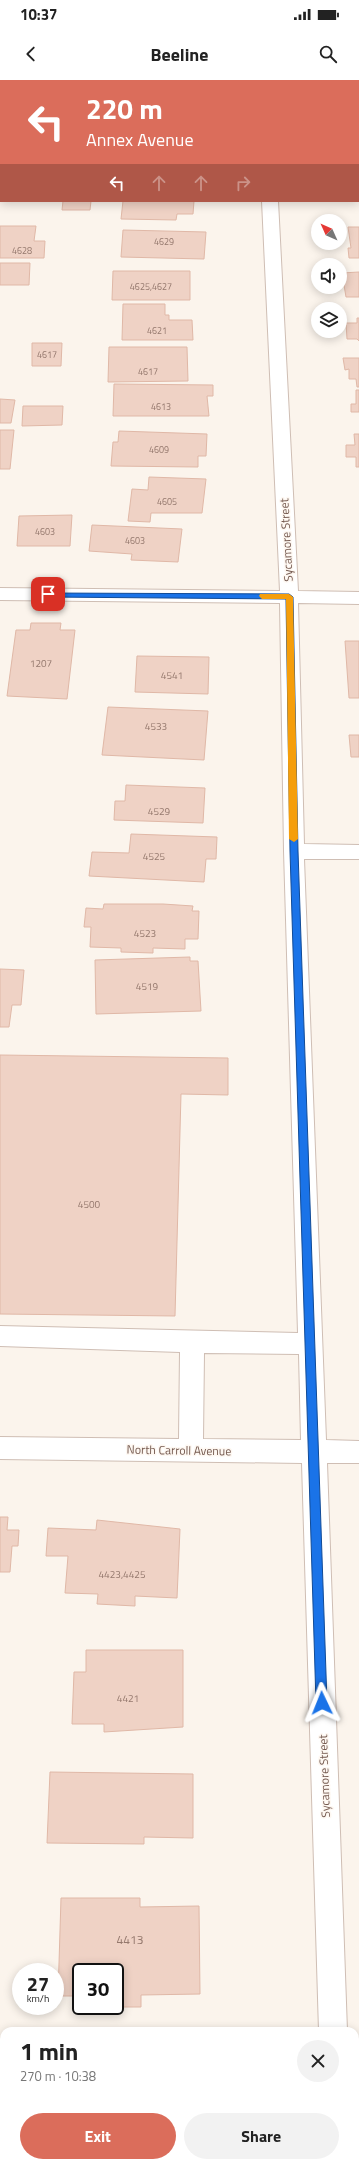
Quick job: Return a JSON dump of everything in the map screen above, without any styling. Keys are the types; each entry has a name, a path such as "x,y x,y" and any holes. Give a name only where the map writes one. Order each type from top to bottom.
{"street":[{"name":"Sycamore Street","path":"270,202 289,597 294,851 333,2027"},
{"path":"0,594 359,598"},
{"path":"294,851 359,852"},
{"path":"0,1336 310,1344"},
{"path":"191,1450 192,1342"},
{"name":"North Carroll Avenue","path":"0,1448 359,1452"}],"building":[{"path":"63,202 91,202 90,210 62,210"},
{"path":"123,202 194,202 193,214 177,214 176,220 121,219"},
{"path":"0,226 36,226 34,241 45,241 44,258 0,258"},
{"path":"348,227 359,227 359,258 349,258 348,248 351,248"},
{"path":"123,230 206,232 204,259 121,257"},
{"path":"0,263 30,263 29,285 0,285"},
{"path":"113,271 190,271 190,300 112,300"},
{"path":"359,272 359,297 346,297 347,273"},
{"path":"123,304 165,304 165,315 169,315 169,320 192,320 193,340 122,340"},
{"path":"357,318 359,318 359,341 357,339 347,339 347,323 357,323"},
{"path":"32,343 62,343 61,366 32,366"},
{"path":"109,347 187,347 188,381 108,382"},
{"path":"343,358 359,358 359,387 357,387 356,379 349,379 349,369 345,370"},
{"path":"114,384 213,385 213,396 207,396 209,416 113,416"},
{"path":"356,390 359,390 359,412 351,412 351,404 356,404"},
{"path":"0,399 15,400 11,423 0,423"},
{"path":"23,406 63,406 62,425 22,426"},
{"path":"0,430 14,430 10,469 0,469"},
{"path":"119,431 207,434 206,456 198,456 198,467 111,466 113,442 118,442"},
{"path":"354,434 359,434 359,467 356,467 356,457 346,457 346,445 355,445"},
{"path":"149,477 206,479 202,513 151,513 150,522 128,521 132,489 148,490"},
{"path":"72,515 70,546 17,546 19,516"},
{"path":"92,525 182,529 178,562 131,560 132,554 89,551"},
{"path":"31,623 61,623 60,630 75,630 67,699 7,696 16,630 30,630"},
{"path":"345,641 359,641 359,698 349,698"},
{"path":"137,656 209,657 208,694 135,692"},
{"path":"108,707 208,711 204,760 102,755"},
{"path":"349,735 359,735 359,757 351,757"},
{"path":"126,785 205,788 203,823 114,820 115,801 125,801"},
{"path":"131,834 217,837 216,859 206,859 204,882 89,876 92,852 129,853"},
{"path":"104,904 163,904 193,906 192,911 199,911 198,939 185,939 185,949 153,948 153,953 121,952 121,948 90,947 91,927 84,927 86,908 103,909"},
{"path":"190,957 190,961 198,961 201,1011 96,1014 95,960"},
{"path":"0,969 24,970 21,1005 12,1005 9,1027 0,1027"},
{"path":"0,1055 228,1058 228,1095 181,1094 175,1316 0,1314"},
{"path":"0,1517 8,1517 7,1530 19,1530 18,1546 12,1546 10,1572 0,1572"},
{"path":"97,1520 180,1529 177,1598 135,1596 135,1606 97,1604 98,1594 65,1593 68,1556 46,1556 48,1528 96,1530"},
{"path":"86,1650 183,1650 183,1727 104,1732 104,1724 72,1724 74,1672 86,1672"},
{"path":"50,1772 193,1774 193,1838 144,1837 144,1844 47,1843"},
{"path":"61,1898 140,1898 140,1907 199,1906 200,1994 141,1995 141,2007 124,2007 124,1963 72,1963 72,1996 64,1996 64,1963 59,1963"}],"slow traffic":[{"path":"262,596 289,597 294,839"}],"route":[{"path":"48,594 289,597 294,851 322,1703"}]}
